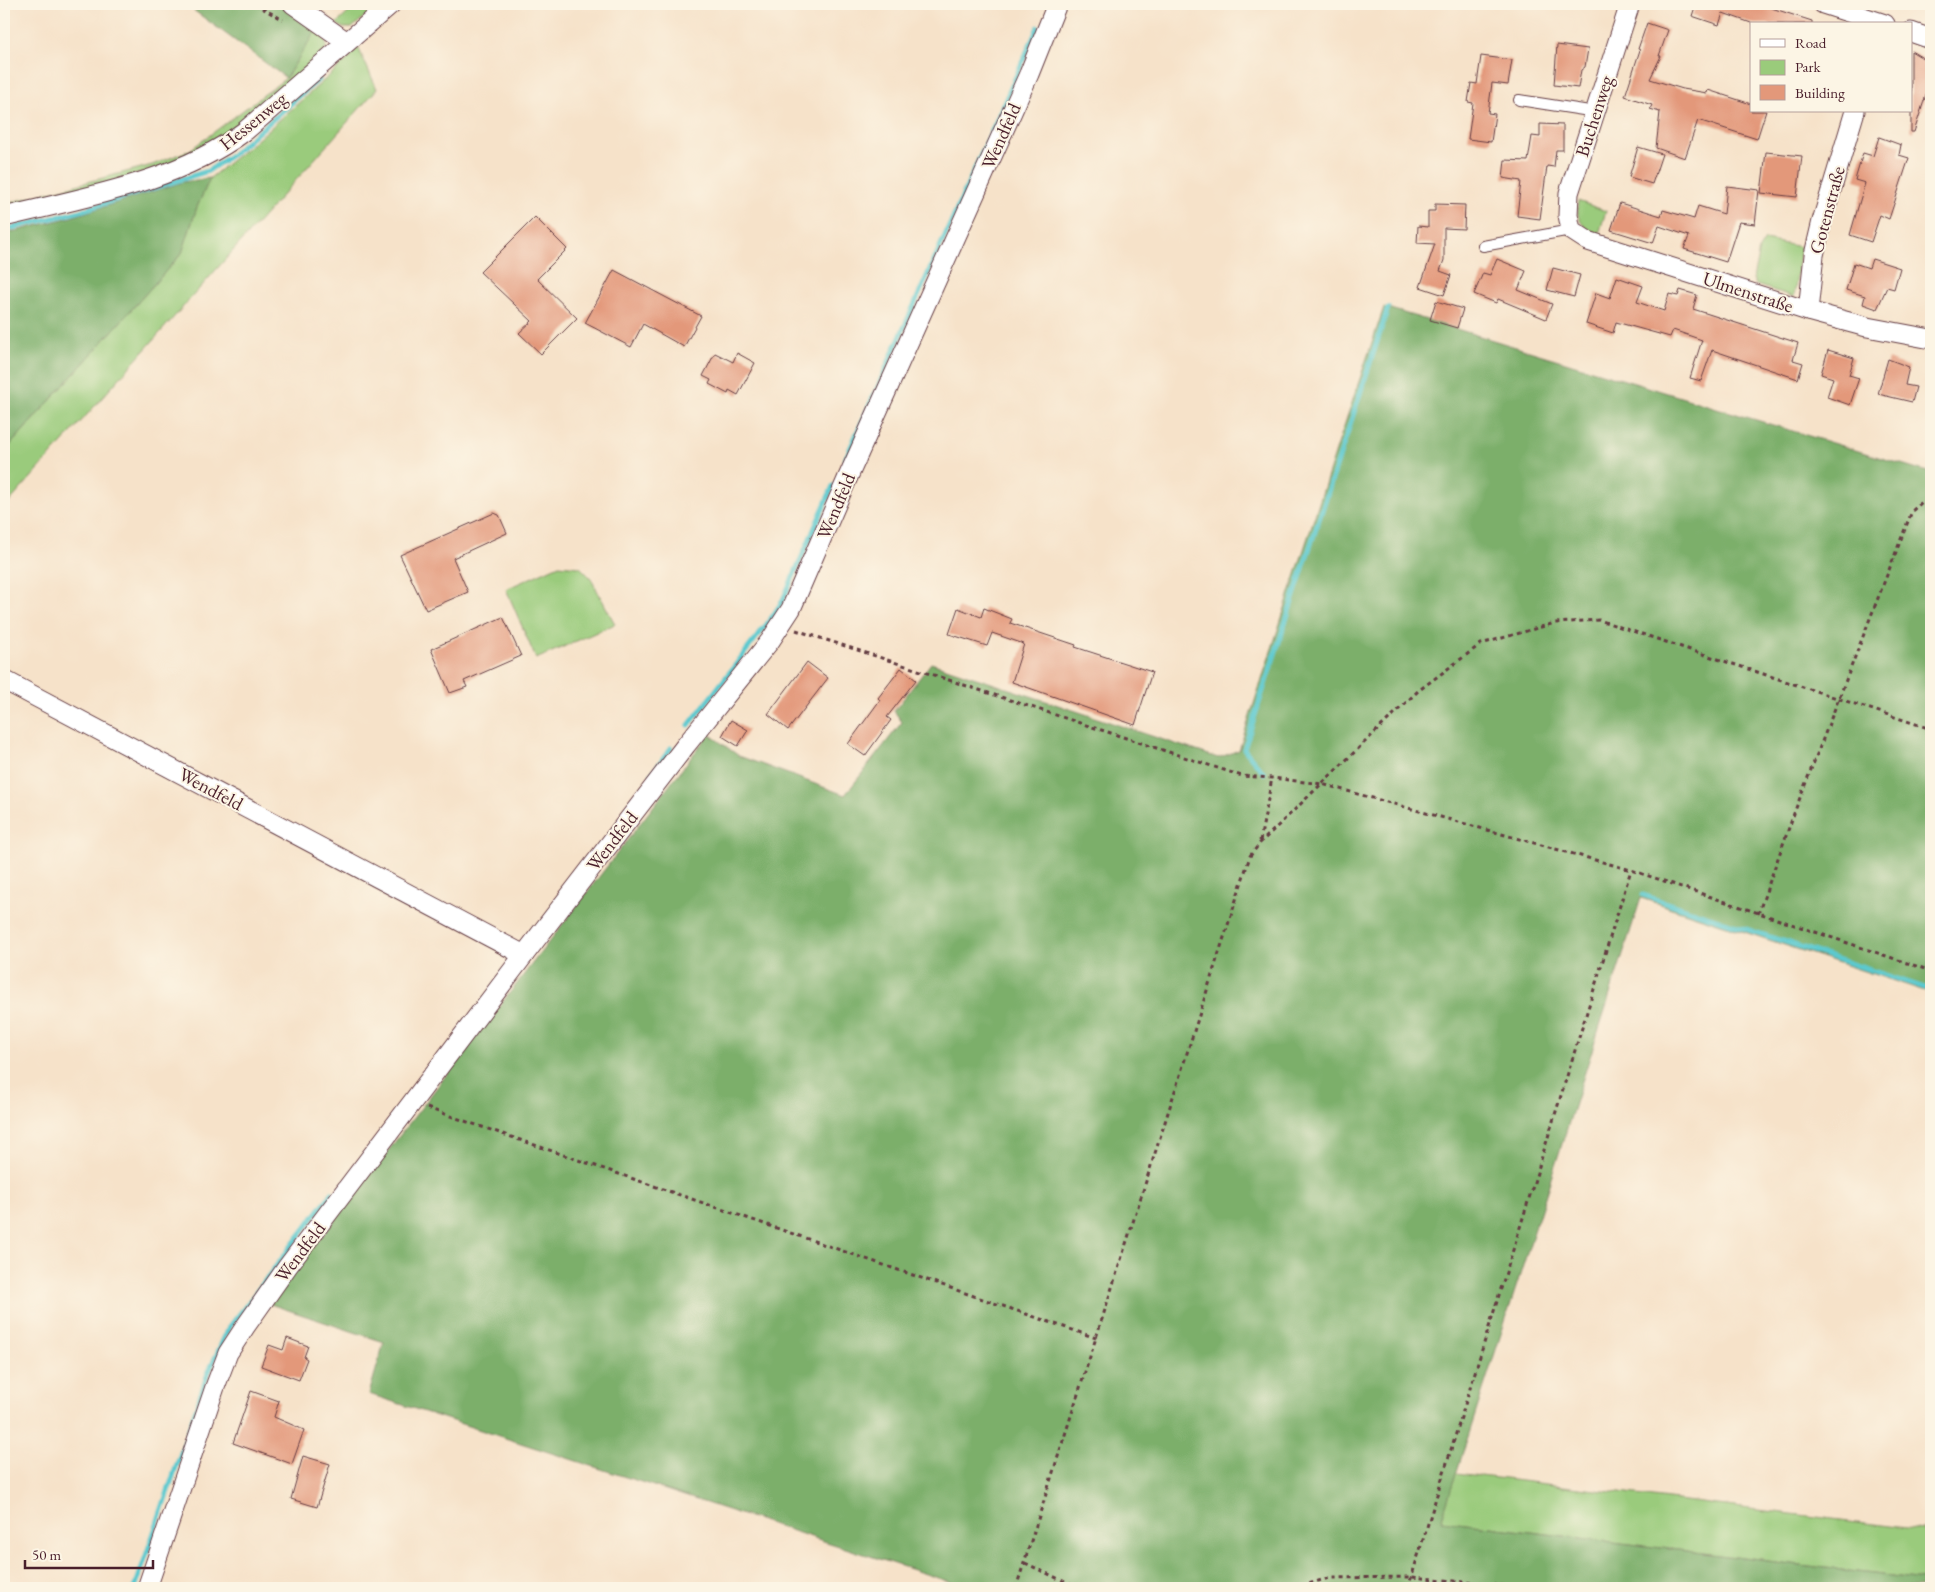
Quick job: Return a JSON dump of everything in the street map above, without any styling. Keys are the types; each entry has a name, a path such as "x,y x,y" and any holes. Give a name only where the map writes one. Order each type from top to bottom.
{"street":[{"path":"293,4 347,42"},
{"name":"Hessenweg","path":"4,217 96,194 190,165 227,145 246,131 391,4"},
{"name":"Wendfeld","path":"147,1588 215,1387 228,1353 245,1327 288,1266 524,955 686,745 770,641 791,609 1029,74 1057,4"},
{"name":"Buchenweg","path":"1571,230 1568,215 1569,193 1630,4"},
{"path":"1823,4 1880,19"},
{"path":"1912,32 1931,39"},
{"name":"Gotenstraße","path":"1808,311 1814,255 1822,221 1855,112"},
{"name":"Ulmenstraße","path":"1571,230 1588,241 1808,311 1867,326 1931,339"},
{"name":"Wendfeld","path":"4,680 524,955"}],"lane":[{"path":"1519,100 1596,112"},
{"path":"1483,246 1571,230"}],"path":[{"path":"1758,914 1796,808 1912,511 1922,502 1931,498"},
{"path":"1016,1588 1250,856 1260,843 1418,691 1481,644 1554,623 1599,620 1931,729"},
{"path":"781,625 1242,776 1322,784 1631,870 1931,971"},
{"path":"1260,843 1272,778"},
{"path":"1408,1588 1631,870"},
{"path":"412,1104 753,1219 1096,1338"},
{"path":"1025,1563 1078,1588"},
{"path":"1294,1588 1329,1578 1412,1577 1530,1588"}],"green space":[{"path":"185,4 278,4 317,29 286,78"},
{"path":"358,4 379,4 352,28 344,28 336,24"},
{"path":"317,29 325,39 325,52 238,129 184,161 4,212 4,204 152,165 190,150 286,78"},
{"path":"358,47 377,89 4,508 4,452 182,253 197,207 210,178 258,139 348,59"},
{"path":"210,178 197,207 182,253 4,452 4,234 71,217 183,182"},
{"path":"1578,201 1606,211 1599,234 1588,229 1581,222 1577,207"},
{"path":"1765,240 1801,247 1794,297 1756,285 1753,279 1759,249"},
{"path":"1384,307 1931,473 1931,993 1641,898 1441,1521 1931,1581 1931,1588 969,1588 369,1394 384,1342 270,1304 709,734 739,756 845,795 902,722 894,711 931,663 1218,758 1239,750"},
{"path":"559,565 580,567 590,577 615,624 536,659 506,589"},
{"path":"1456,1473 1931,1531 1931,1581 1441,1521"}],"building":[{"path":"1696,4 1702,6 1702,4 1759,4 1812,22 1750,23 1723,13 1719,25 1692,16"},
{"path":"1647,23 1668,30 1659,56 1661,56 1650,79 1683,89 1707,93 1708,90 1750,104 1750,112 1766,112 1757,139 1698,120 1685,158 1656,148 1660,112 1650,109 1652,105 1625,96 1640,50 1638,49"},
{"path":"1557,45 1588,49 1585,67 1581,70 1578,88 1554,85"},
{"path":"1912,52 1931,63 1931,79 1914,132 1911,132"},
{"path":"1481,56 1512,60 1508,85 1492,83 1488,113 1495,114 1491,142 1468,139 1473,103 1468,102 1471,83 1477,84"},
{"path":"1540,124 1563,125 1563,150 1556,150 1554,167 1547,166 1540,219 1517,216 1521,181 1503,178 1505,160 1528,161 1532,136 1540,137"},
{"path":"1879,137 1901,145 1899,155 1909,158 1889,219 1880,215 1871,242 1850,235 1865,183 1855,180 1863,153 1873,156"},
{"path":"1638,147 1662,154 1652,184 1629,177"},
{"path":"1766,152 1802,156 1797,197 1761,193"},
{"path":"1727,186 1759,190 1755,224 1739,222 1726,262 1684,249 1689,236 1659,226 1653,243 1611,230 1620,203 1661,216 1663,210 1694,219 1698,206 1724,214"},
{"path":"1435,204 1465,205 1464,229 1444,228 1444,260 1440,271 1451,275 1444,295 1420,287 1435,244 1417,243 1418,226 1428,227 1428,211 1435,211"},
{"path":"535,217 567,249 537,279 577,318 541,354 519,333 532,321 480,272"},
{"path":"1497,259 1526,271 1518,290 1552,304 1546,319 1498,299 1496,303 1474,294 1483,273 1490,275"},
{"path":"1872,259 1900,268 1894,289 1887,287 1877,309 1863,304 1865,296 1846,290 1854,263 1869,268"},
{"path":"1553,268 1580,275 1574,297 1547,290"},
{"path":"614,270 701,316 684,347 643,324 631,347 585,323"},
{"path":"1617,277 1643,286 1637,302 1664,311 1669,294 1678,296 1680,290 1697,295 1693,309 1798,343 1793,360 1803,363 1798,379 1712,350 1701,381 1690,378 1702,340 1673,330 1670,337 1616,322 1613,333 1586,324 1596,293 1610,298"},
{"path":"1436,301 1463,309 1457,328 1430,320"},
{"path":"1828,350 1854,358 1849,375 1859,378 1850,405 1827,397 1833,378 1821,374"},
{"path":"715,353 733,362 737,353 755,363 738,395 729,390 728,394 709,384 711,380 703,376"},
{"path":"1888,359 1909,367 1905,385 1916,387 1912,402 1878,394"},
{"path":"494,513 499,515 507,533 453,558 468,592 426,610 400,555"},
{"path":"958,608 981,617 984,608 1012,619 1010,623 1152,672 1135,725 1012,682 1024,644 992,633 987,646 949,634"},
{"path":"503,617 521,656 464,681 467,687 450,693 431,649"},
{"path":"807,662 828,678 788,730 768,714"},
{"path":"901,668 916,680 887,717 891,720 865,756 848,744 880,700 878,698"},
{"path":"731,720 748,730 738,746 722,736"},
{"path":"287,1338 308,1346 304,1357 307,1359 299,1380 261,1366 269,1345 283,1350"},
{"path":"251,1391 279,1401 274,1417 304,1430 292,1464 233,1443"},
{"path":"303,1456 330,1464 317,1507 291,1499"}],"waterway":[{"path":"845,460 1038,27"},
{"path":"4,230 77,212 208,171 233,154 319,79"},
{"path":"1264,773 1244,749 1388,308"},
{"path":"689,725 782,602 833,486"},
{"path":"652,774 671,748"},
{"path":"1643,895 1931,990"},
{"path":"135,1588 207,1376 228,1329 332,1193"}]}
